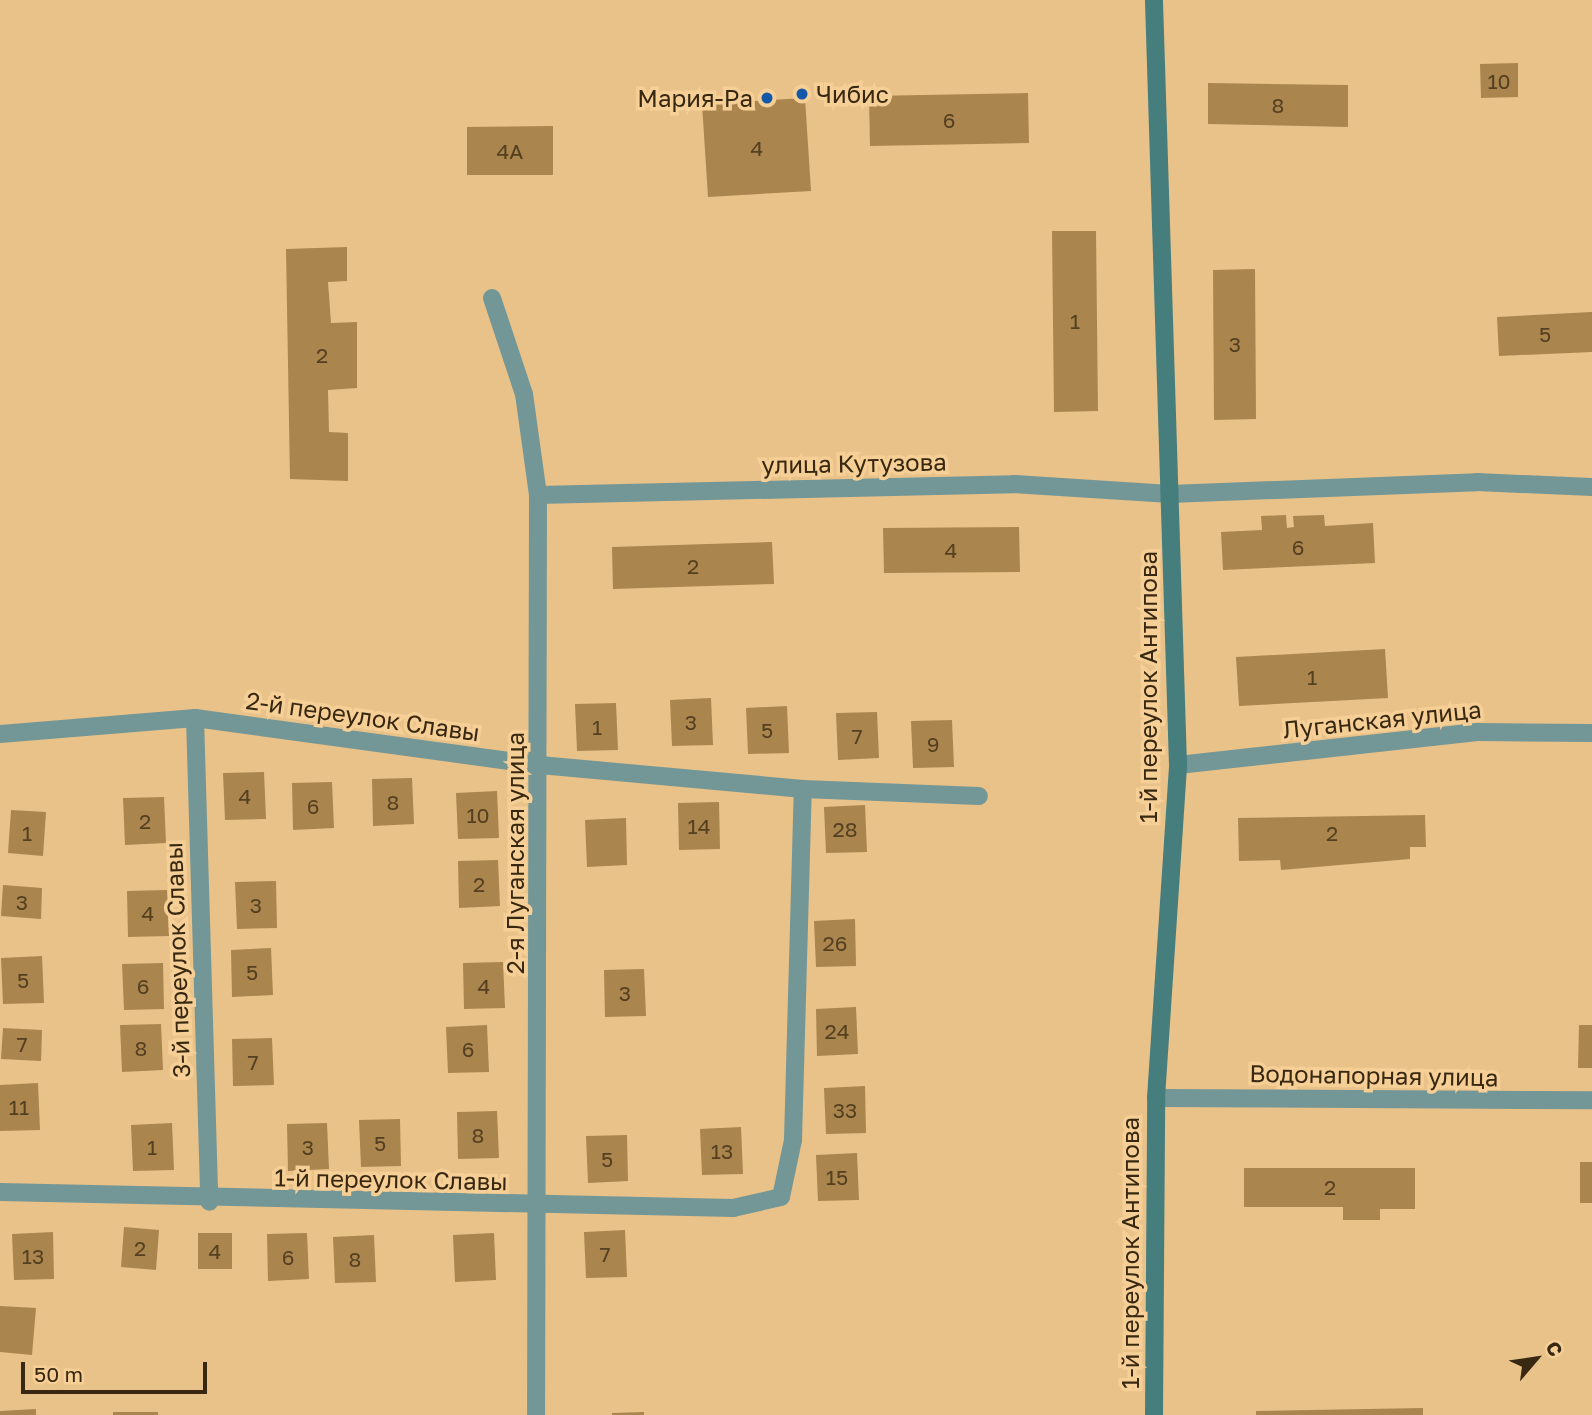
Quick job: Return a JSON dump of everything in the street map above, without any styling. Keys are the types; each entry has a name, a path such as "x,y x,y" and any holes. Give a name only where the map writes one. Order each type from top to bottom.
{"main road":[{"name":"1-й переулок Антипова","path":"1154,0 1178,765 1156,1097 1154,1415"}],"street":[{"name":"2-я Луганская улица","path":"492,298 524,394 538,495 540,765 536,1415"},
{"name":"улица Кутузова","path":"538,495 1014,484 1170,494 1476,482 1592,487"},
{"name":"2-й переулок Славы","path":"0,734 195,718 540,765 803,789 979,796"},
{"name":"3-й переулок Славы","path":"195,718 209,1202"},
{"name":"Луганская улица","path":"1178,765 1477,733 1592,733"},
{"name":"1-й переулок Славы","path":"0,1192 209,1202 733,1208 781,1197 793,1140 803,789"},
{"name":"Водонапорная улица","path":"1156,1097 1592,1100"}],"building":[{"path":"1518,63 1518,97 1481,98 1480,64"},
{"path":"1208,83 1348,85 1348,127 1208,124"},
{"path":"1028,93 1029,143 870,146 869,96"},
{"path":"805,98 811,191 708,197 702,104"},
{"path":"553,126 553,175 467,175 467,127"},
{"path":"1052,231 1096,231 1098,411 1054,412"},
{"path":"347,247 347,281 328,282 331,323 357,322 357,388 328,390 329,432 348,433 348,481 290,479 286,249"},
{"path":"1255,269 1256,419 1214,420 1213,270"},
{"path":"1592,312 1592,352 1499,356 1497,317"},
{"path":"1286,515 1287,528 1294,527 1293,516 1324,515 1325,526 1373,523 1375,563 1223,570 1221,532 1262,530 1261,516"},
{"path":"1019,527 1020,572 884,573 883,528"},
{"path":"772,542 774,584 613,589 612,547"},
{"path":"1385,649 1388,698 1239,706 1236,657"},
{"path":"711,698 713,745 672,746 670,700"},
{"path":"616,703 618,750 577,751 575,704"},
{"path":"787,706 789,753 748,754 746,708"},
{"path":"877,712 879,758 838,760 836,713"},
{"path":"952,720 954,767 913,768 911,721"},
{"path":"264,772 266,819 225,820 223,773"},
{"path":"412,778 414,824 373,826 372,779"},
{"path":"332,782 334,828 293,830 292,783"},
{"path":"497,791 499,838 458,839 456,793"},
{"path":"164,797 166,843 125,845 123,798"},
{"path":"719,802 720,849 679,850 678,803"},
{"path":"865,805 867,852 826,853 824,807"},
{"path":"11,810 46,812 43,856 8,853"},
{"path":"1425,815 1426,847 1410,847 1410,859 1281,870 1280,860 1239,861 1238,818"},
{"path":"626,818 627,865 587,867 585,820"},
{"path":"498,860 500,906 459,908 458,861"},
{"path":"276,881 277,928 237,929 235,882"},
{"path":"3,885 42,888 41,919 1,916"},
{"path":"167,890 169,936 128,937 127,891"},
{"path":"855,919 856,966 816,967 814,921"},
{"path":"271,948 273,995 232,997 231,950"},
{"path":"42,956 44,1003 3,1004 1,958"},
{"path":"503,962 505,1008 464,1009 463,963"},
{"path":"163,963 164,1009 124,1010 122,964"},
{"path":"644,969 646,1016 605,1017 604,970"},
{"path":"856,1007 858,1054 817,1056 816,1009"},
{"path":"161,1024 163,1070 122,1072 120,1025"},
{"path":"487,1025 489,1072 448,1073 446,1027"},
{"path":"1579,1025 1592,1025 1592,1068 1578,1068"},
{"path":"3,1028 42,1030 41,1061 1,1059"},
{"path":"272,1038 274,1085 233,1086 232,1039"},
{"path":"38,1083 40,1130 0,1131 0,1085"},
{"path":"865,1086 866,1133 826,1134 824,1088"},
{"path":"497,1111 499,1158 458,1159 457,1112"},
{"path":"400,1119 401,1166 361,1167 359,1120"},
{"path":"172,1123 174,1170 133,1171 131,1125"},
{"path":"327,1123 329,1169 288,1171 287,1124"},
{"path":"741,1127 743,1174 702,1175 700,1129"},
{"path":"627,1135 628,1181 588,1183 586,1136"},
{"path":"857,1153 859,1200 818,1201 816,1155"},
{"path":"1580,1162 1592,1162 1592,1203 1580,1203"},
{"path":"1244,1168 1415,1168 1415,1209 1380,1209 1380,1220 1343,1220 1343,1207 1244,1207"},
{"path":"124,1227 159,1230 156,1270 121,1267"},
{"path":"625,1230 627,1277 586,1278 584,1232"},
{"path":"53,1232 54,1279 14,1280 12,1234"},
{"path":"198,1233 232,1233 232,1269 198,1269"},
{"path":"307,1233 309,1279 268,1281 267,1234"},
{"path":"494,1233 496,1280 455,1282 453,1235"},
{"path":"374,1235 376,1282 335,1283 333,1237"},
{"path":"0,1306 36,1308 32,1355 0,1352"},
{"path":"1423,1408 1423,1415 1256,1415 1256,1411"},
{"path":"36,1409 36,1415 0,1415 0,1411"},
{"path":"113,1412 158,1412 158,1415 113,1415"},
{"path":"644,1412 644,1415 612,1415 612,1413"}],"place":[{"name":"Чибис","path":"802,94"},
{"name":"Мария-Ра","path":"767,98"}]}
